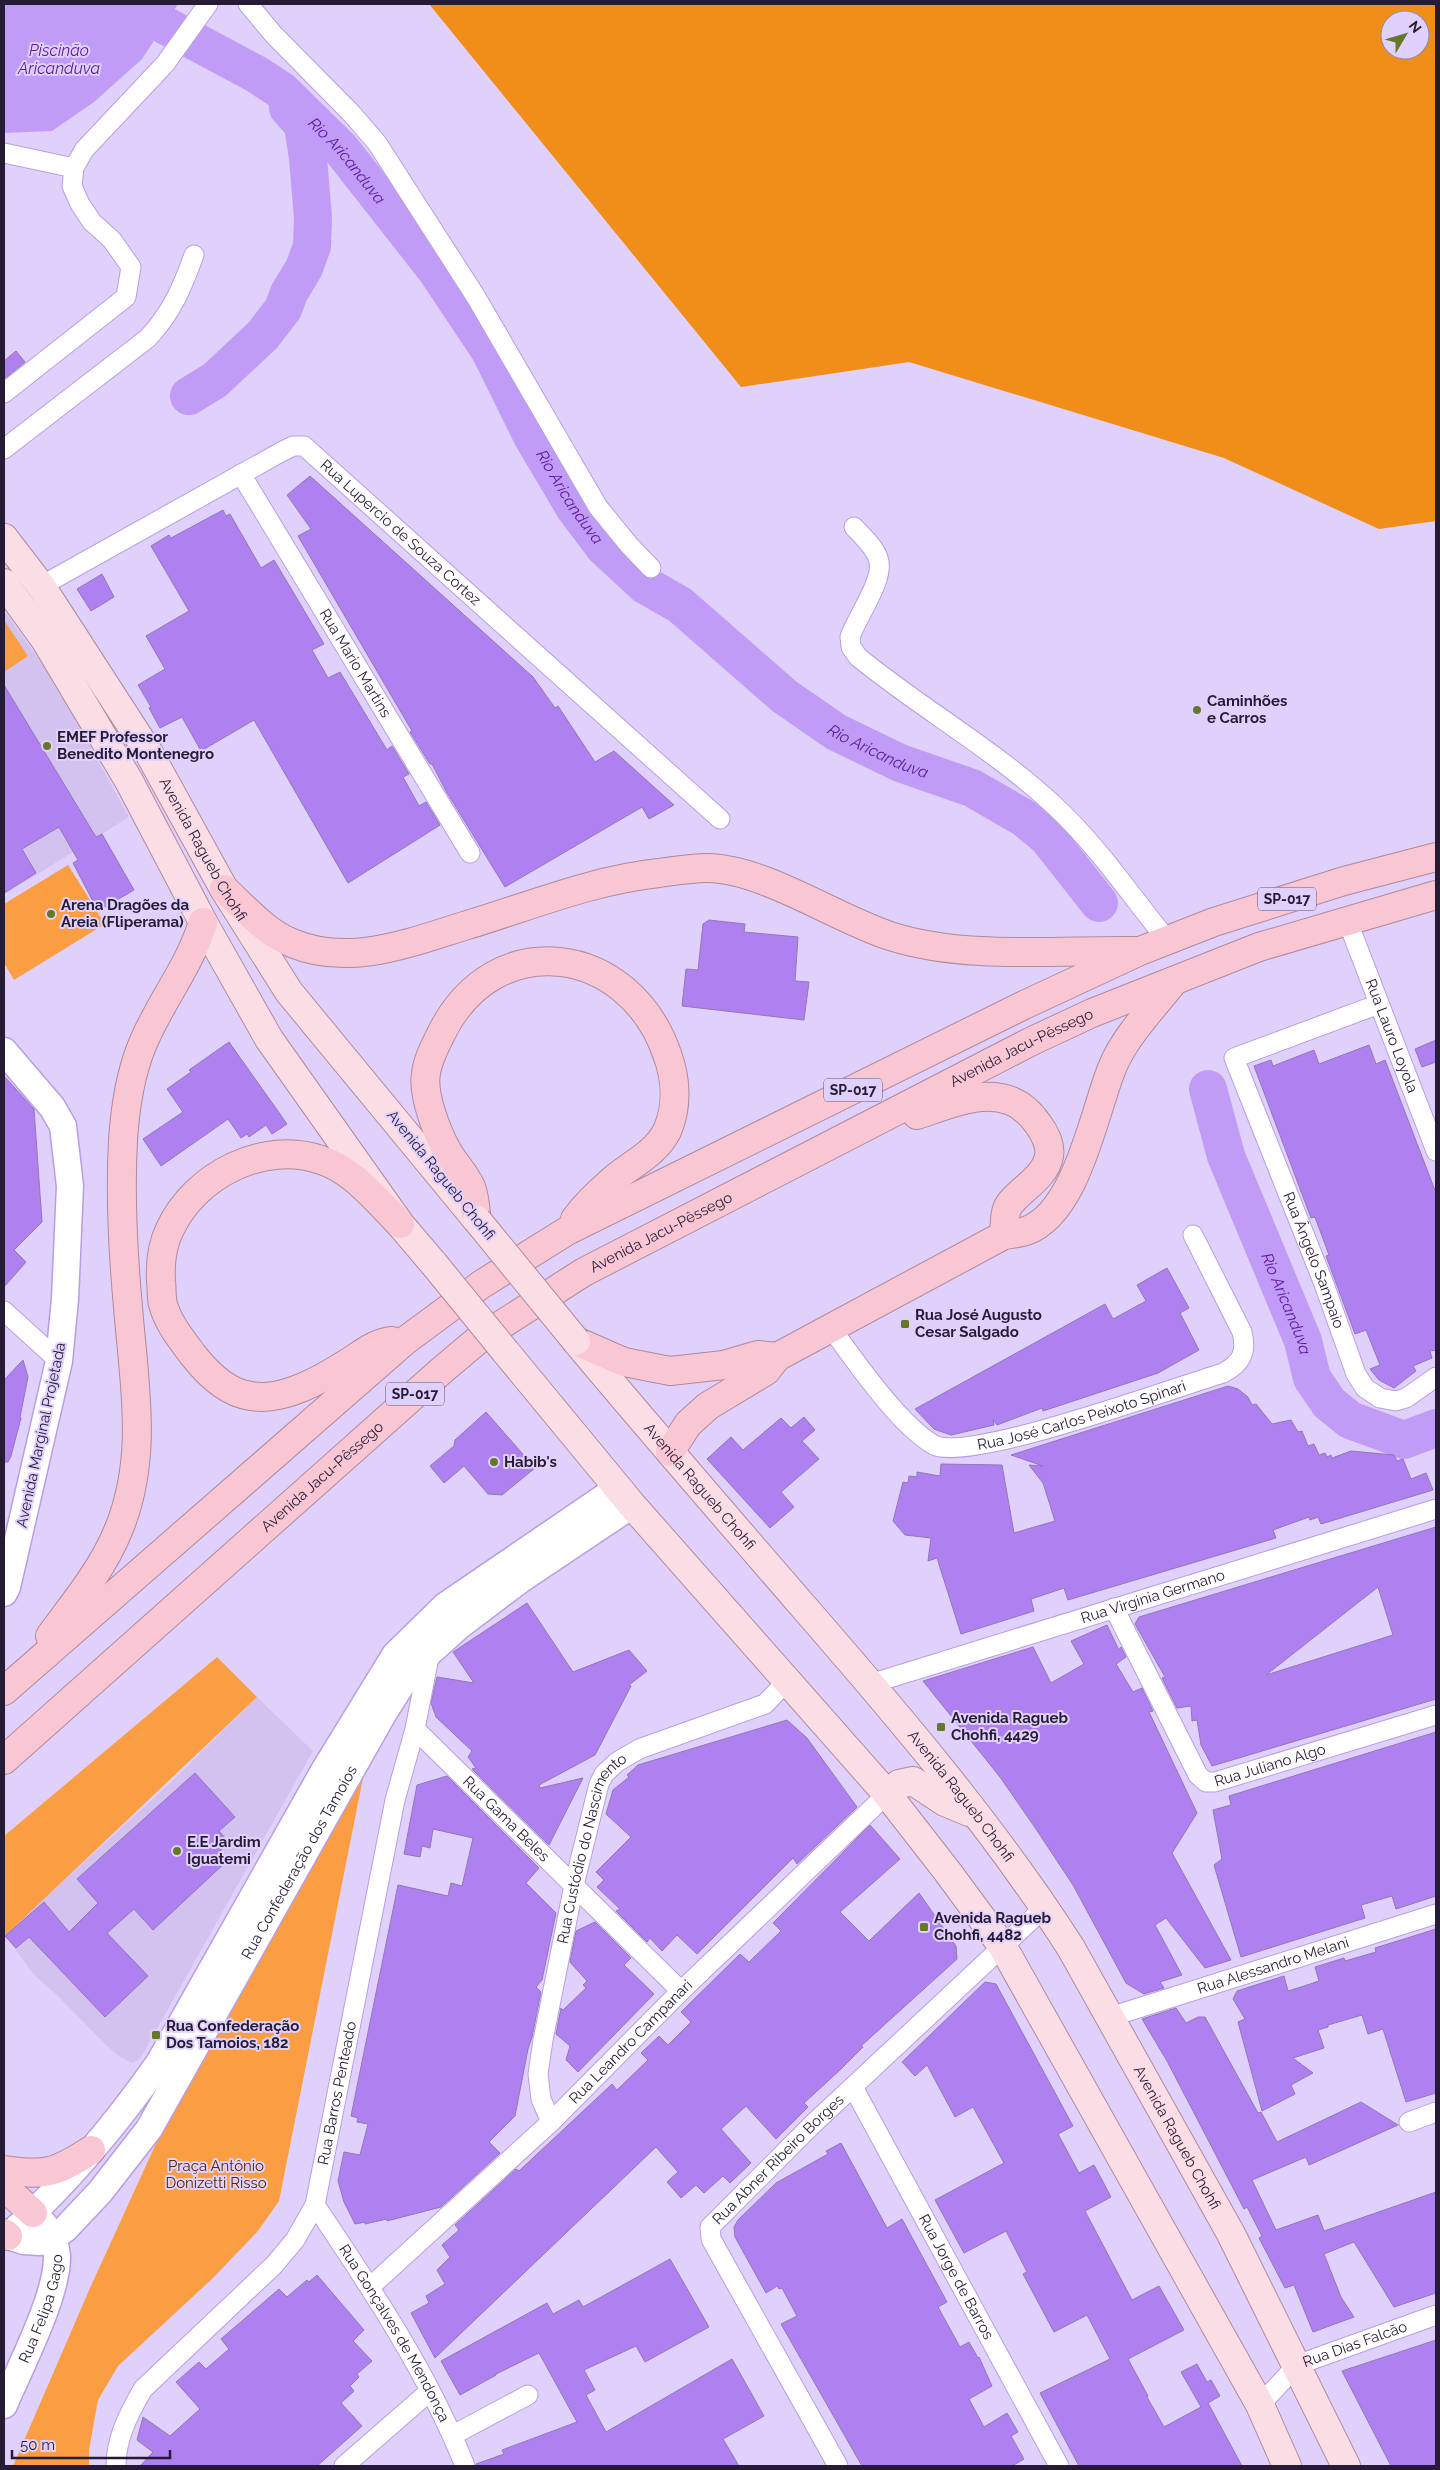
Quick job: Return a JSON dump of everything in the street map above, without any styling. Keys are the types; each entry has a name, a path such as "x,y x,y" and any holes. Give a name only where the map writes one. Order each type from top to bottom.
{"highway":[{"name":"SP-017","path":"12,1683 406,1340 482,1284 567,1231 1024,1005 1140,951 1214,922 1344,881 1436,857"},
{"path":"224,889 268,929 292,943 319,950 355,954 397,947 596,885 655,873 708,868 753,877 891,936 953,950 1140,951"},
{"name":"Avenida Jacu-Pêssego","path":"4,1760 479,1339 584,1272 887,1115 1092,1013 1259,947 1436,895"},
{"path":"12,1683 95,1574 118,1531 132,1488 139,1436 137,1389 128,1306 123,1140 130,1086 141,1048 194,948 203,922"},
{"path":"477,1220 471,1188 447,1151 432,1115 425,1088 425,1073 433,1049 447,1020 467,996 487,978 517,964 550,961 580,966 614,980 641,1004 661,1038 674,1075 674,1104 672,1112 667,1130 654,1151 615,1178 585,1206 567,1231"},
{"path":"670,1452 688,1424 708,1406 766,1371 778,1357 1004,1235 1027,1231 1046,1219 1063,1200 1089,1138 1113,1066 1133,1034 1175,980"},
{"path":"887,1115 912,1116 964,1099 994,1095 1016,1103 1034,1117 1046,1134 1050,1155 1038,1177 1007,1208 1004,1235"},
{"path":"400,1224 351,1177 324,1160 281,1154 241,1162 212,1180 188,1201 169,1230 160,1265 162,1303 175,1331 198,1362 220,1384 250,1396 285,1394 324,1378 380,1342 406,1340"},
{"path":"576,1341 624,1362 670,1371 724,1365 758,1355 778,1357"},
{"path":"4,2170 30,2174 62,2169 91,2150"},
{"path":"4,2187 33,2213"}],"main road":[{"name":"Avenida Ragueb Chohfi","path":"4,538 40,586 149,754 224,889 289,992 576,1341 870,1684 977,1815 1045,1907 1071,1948 1231,2234 1346,2466"},
{"name":"Avenida Ragueb Chohfi","path":"4,583 46,641 129,781 203,922 269,1039 400,1224 625,1496 886,1794 947,1871 1003,1947 1260,2405 1286,2466"},
{"name":"Avenida Marginal Projetada","path":"4,1051 52,1107 63,1126 70,1186 65,1299 59,1361 5,1588"},
{"name":"Rua Confederação dos Tamoios","path":"5,2236 24,2241 40,2242 54,2237 81,2214 149,2129 383,1714 402,1684 430,1652 459,1626 625,1496"},
{"name":"Rua Confederação dos Tamoios","path":"5,2236 53,2194 133,2099 159,2063 325,1769 395,1655 445,1606 625,1496"},
{"path":"886,1794 899,1784 913,1780 945,1802 977,1815"},
{"path":"33,2213 54,2237"},
{"name":"Rua Felipa Gago","path":"4,2405 52,2284 57,2254 54,2237"}],"street":[{"path":"248,4 274,35 352,114 376,143 481,305 598,507 629,545 651,568"},
{"path":"4,393 126,297 131,267 112,240 92,222 80,204 72,186 74,168 84,150 165,64 205,8"},
{"path":"4,153 74,168"},
{"path":"4,449 148,338 162,323 179,296 194,255"},
{"name":"Rua Lupercio de Souza Cortez","path":"40,586 293,446 308,448 720,818"},
{"name":"Rua Mario Martins","path":"241,474 470,853"},
{"path":"854,527 874,550 880,566 877,580 850,637 851,647 858,657 981,747 1058,809 1104,858 1168,941"},
{"name":"Rua Lauro Loyola","path":"1347,920 1436,1151"},
{"name":"Rua Ângelo Sampaio","path":"1379,1004 1234,1058 1324,1284 1356,1374 1365,1388 1380,1398 1396,1401 1406,1398 1436,1377"},
{"name":"Rua José Carlos Peixoto Spinari","path":"831,1328 864,1373 909,1424 934,1445 950,1449 1011,1439 1223,1372 1237,1365 1241,1360 1245,1345 1242,1332 1193,1235"},
{"path":"4,1311 59,1361"},
{"name":"Rua Virginia Germano","path":"870,1684 1436,1509"},
{"name":"Rua Juliano Algo","path":"1114,1608 1198,1775 1206,1782 1215,1782 1436,1716"},
{"name":"Rua Barros Penteado","path":"116,2466 116,2451 128,2415 143,2389 274,2265 295,2240 315,2205 395,1800 415,1730 430,1652"},
{"name":"Rua Custódio do Nascimento","path":"551,2122 541,2099 538,2074 543,2040 574,1885 593,1802 604,1774 617,1762 640,1749 765,1704 787,1681"},
{"name":"Rua Gama Beles","path":"415,1730 574,1885 680,1992"},
{"name":"Rua Leandro Campanari","path":"370,2287 551,2122 680,1992 886,1794"},
{"name":"Rua Abner Ribeiro Borges","path":"838,2466 708,2232 716,2220 853,2087 1045,1907"},
{"name":"Rua Alessandro Melani","path":"1110,2018 1436,1914"},
{"name":"Rua Jorge de Barros","path":"853,2087 1059,2466"},
{"path":"1409,2122 1436,2112"},
{"name":"Rua Gonçalves de Mendonça","path":"315,2205 370,2287 430,2391 465,2466"},
{"name":"Rua Dias Falcão","path":"1260,2405 1297,2365 1436,2315"},
{"path":"344,2466 430,2391"},
{"path":"452,2435 528,2395"}],"shaded area":[{"path":"429,4 1436,4 1436,521 1379,529 1224,458 909,362 741,387"},
{"name":"EMEF Professor Benedito Montenegro","path":"4,611 51,675 129,817 4,895"},
{"name":"E.E Jardim Iguatemi","path":"257,1697 313,1751 140,2059 132,2063 120,2057 104,2043 58,1996 34,1975 5,1935 170,1783"}],"green space":[{"path":"4,620 28,656 4,672"},
{"name":"Arena Dragões da Areia (Fliperama)","path":"68,865 105,924 14,980 4,963 4,904"},
{"path":"217,1657 257,1697 6,1935 4,1932 4,1836"},
{"name":"Praça Antônio Donizetti Risso","path":"363,1778 279,2201 258,2231 213,2278 118,2366 98,2400 89,2450 89,2466 13,2466 90,2288 175,2102"}],"water":[{"name":"Piscinão Aricanduva","path":"4,4 178,4 142,59 94,102 52,131 4,133"}],"building":[{"path":"16,351 25,362 4,379 4,361"},
{"path":"310,476 533,677 555,708 558,706 595,762 614,751 674,805 649,819 642,807 505,887 446,791 432,764 430,764 410,732 412,731 298,536 311,529 287,495"},
{"path":"223,510 226,516 230,514 261,568 274,560 324,644 312,650 328,678 340,672 387,750 392,746 409,774 403,777 419,806 426,802 440,825 348,883 254,720 201,751 182,717 160,728 149,708 151,707 138,685 165,669 146,636 189,611 151,546 169,535 171,538"},
{"path":"102,574 114,597 91,611 77,589"},
{"path":"4,685 96,837 102,834 134,890 98,911 73,863 78,860 59,827 22,849 36,873 4,893"},
{"path":"709,920 745,924 744,932 798,937 795,981 809,982 804,1020 682,1006 686,969 698,970 703,924"},
{"path":"1436,1040 1436,1062 1422,1067 1415,1049"},
{"path":"229,1042 287,1124 272,1134 266,1125 249,1137 247,1134 241,1138 228,1119 161,1166 143,1139 183,1112 167,1089 191,1072 189,1070"},
{"path":"1369,1045 1376,1064 1385,1060 1436,1193 1436,1350 1430,1351 1432,1358 1413,1366 1416,1371 1394,1388 1379,1380 1370,1369 1380,1365 1366,1330 1355,1334 1326,1256 1329,1255 1315,1217 1311,1218 1254,1066 1271,1060 1273,1066 1314,1050 1319,1064"},
{"path":"4,1076 34,1109 42,1222 14,1250 26,1262 4,1287"},
{"path":"1167,1268 1189,1308 1180,1313 1199,1350 1158,1373 1043,1411 1042,1408 997,1425 993,1420 994,1425 951,1435 934,1429 915,1409 1105,1304 1113,1319 1146,1301 1137,1285"},
{"path":"23,1360 28,1377 21,1418 11,1456 8,1462 4,1462 4,1380"},
{"path":"1228,1386 1238,1389 1248,1397 1252,1405 1256,1404 1272,1424 1291,1420 1298,1432 1302,1431 1308,1446 1314,1444 1319,1455 1325,1453 1327,1457 1331,1455 1332,1458 1351,1451 1394,1455 1397,1461 1403,1459 1411,1479 1426,1473 1433,1490 1321,1524 1318,1517 1310,1520 1309,1517 1273,1530 1276,1538 1068,1600 1064,1588 1031,1599 1034,1611 961,1634 937,1558 928,1561 931,1538 905,1535 893,1521 903,1482 908,1483 909,1476 917,1477 917,1472 940,1476 941,1464 1002,1465 1014,1533 1055,1521 1043,1483 1029,1465 1043,1466 1011,1455"},
{"path":"486,1412 535,1468 502,1495 488,1494 464,1466 444,1483 430,1466 454,1446 455,1440"},
{"path":"804,1417 815,1430 802,1441 819,1459 781,1492 794,1507 770,1528 707,1459 731,1437 743,1450 781,1418 791,1428"},
{"path":"1436,1527 1436,1699 1212,1766 1201,1745 1197,1720 1192,1721 1191,1706 1177,1708 1162,1678 1165,1677 1135,1624 1139,1617","holes":["1378,1587 1393,1635 1266,1675"]},
{"path":"527,1603 573,1672 629,1650 647,1671 629,1685 631,1686 595,1755 539,1785 540,1788 583,1778 549,1845 472,1769 476,1768 468,1757 472,1751 436,1717 431,1703 437,1677 474,1683 453,1652"},
{"path":"1107,1625 1119,1650 1121,1647 1126,1657 1116,1664 1133,1692 1142,1688 1153,1711 1149,1712 1197,1813 1172,1853 1231,1960 1205,1968 1166,1918 1155,1925 1182,1975 1160,1982 1164,1988 1144,1994 1126,1983 1073,1885 1036,1829 1000,1777 923,1681 1033,1647 1051,1683 1084,1664 1071,1641"},
{"path":"787,1720 807,1738 857,1807 797,1864 793,1858 697,1954 677,1935 662,1951 650,1938 647,1942 616,1911 620,1909 597,1887 604,1880 596,1872 631,1837 606,1814 613,1790 629,1777 627,1775 638,1765"},
{"path":"1436,1732 1436,1896 1396,1909 1392,1896 1361,1905 1365,1918 1241,1957 1214,1865 1222,1859 1213,1810 1231,1805 1229,1796"},
{"path":"195,1773 235,1817 219,1831 225,1838 218,1844 222,1849 220,1851 228,1860 153,1930 134,1909 107,1933 148,1976 105,2017 29,1937 16,1948 5,1936 44,1902 69,1932 98,1903 77,1879"},
{"path":"447,1776 539,1868 526,1883 556,1913 542,1980 536,1987 541,1992 532,2037 515,2116 489,2142 500,2153 441,2207 387,2221 387,2219 365,2224 365,2222 355,2224 344,2202 338,2181 344,2152 360,2155 368,2124 357,2122 358,2118 351,2116 398,1885 448,1896 451,1883 462,1886 473,1838 433,1829 430,1848 422,1846 420,1857 404,1854 417,1785"},
{"path":"870,1825 900,1859 840,1912 869,1941 919,1893 956,1946 957,1959 861,2046 863,2047 804,2103 808,2107 776,2139 746,2106 721,2129 751,2163 730,2183 723,2176 704,2193 696,2185 681,2198 667,2182 678,2172 656,2147 435,2358 411,2313 429,2303 426,2296 445,2284 437,2270 450,2257 442,2245 459,2230 455,2225 516,2169 519,2171 612,2084 617,2090 648,2060 641,2053 659,2036 668,2045 691,2022 681,2012 740,1954 749,1962 781,1931 773,1923"},
{"path":"595,1922 631,1958 624,1965 654,1994 578,2072 566,2060 570,2046 556,2034 561,2008 563,2010 586,1988 583,1985 587,1981 570,1962 576,1931"},
{"path":"1436,1929 1436,2093 1406,2102 1383,2029 1368,2034 1362,2015 1328,2025 1328,2027 1318,2030 1324,2048 1293,2058 1313,2073 1291,2085 1295,2094 1262,2111 1238,2022 1245,2019 1233,1999 1237,1991 1284,1976 1288,1991 1319,1981 1315,1967 1344,1958 1345,1961 1376,1952 1375,1948"},
{"path":"985,1982 996,1984 1073,2126 1058,2134 1079,2173 1094,2165 1111,2197 1085,2211 1132,2300 1159,2286 1184,2330 1128,2359 1147,2397 1164,2427 1201,2407 1181,2372 1197,2364 1207,2382 1211,2380 1220,2396 1208,2403 1242,2466 1079,2466 1040,2393 1110,2359 1087,2315 1054,2332 1023,2274 1027,2272 1006,2231 964,2253 935,2200 1004,2163 973,2107 955,2117 927,2065 915,2076 902,2062"},
{"path":"1176,2008 1186,2023 1198,2017 1205,2017 1258,2113 1261,2112 1277,2142 1361,2102 1398,2125 1309,2165 1306,2157 1252,2180 1276,2230 1318,2215 1324,2231 1436,2192 1436,2293 1394,2307 1354,2242 1324,2254 1341,2297 1354,2317 1313,2332 1294,2285 1285,2288 1259,2238 1262,2236 1247,2207 1244,2209 1167,2061 1142,2019"},
{"path":"841,2143 887,2228 902,2219 947,2302 938,2307 960,2347 969,2342 979,2357 992,2386 969,2399 984,2427 1007,2413 1018,2432 1011,2436 1024,2459 1012,2466 862,2466 781,2324 797,2316 782,2288 779,2289 777,2286 766,2293 735,2237 734,2227 738,2220 776,2183 828,2154 826,2151"},
{"path":"670,2259 709,2327 645,2362 636,2346 584,2370 595,2390 586,2395 606,2432 732,2359 764,2416 723,2439 739,2466 476,2466 476,2464 504,2454 502,2450 577,2422 539,2353 496,2374 460,2395 441,2361 547,2303 553,2314 579,2300 583,2307"},
{"path":"317,2275 364,2330 353,2341 372,2361 357,2374 359,2377 350,2386 354,2391 341,2403 362,2426 317,2466 140,2466 153,2452 137,2440 143,2417 170,2436 200,2409 176,2382 199,2362 206,2369 229,2349 221,2339 279,2289 287,2297 307,2280 309,2282"},
{"path":"1436,2340 1436,2466 1391,2466 1342,2371"}],"waterway":[{"name":"Rio Aricanduva","path":"125,4 256,74 282,91 341,149 436,270 490,351 532,436 574,507 604,547 645,585 680,605 784,696 836,732 900,763 972,788 1024,818 1048,838 1099,903"},
{"path":"189,396 215,380 263,335 283,309 289,293 304,268 312,246 313,218 303,125 288,108"},
{"name":"Rio Aricanduva","path":"1208,1089 1226,1156 1303,1341 1312,1378 1329,1403 1350,1420 1404,1440 1436,1428"}],"place":[{"name":"Caminhões e Carros","path":"1197,710"},
{"name":"EMEF Professor Benedito Montenegro","path":"47,746"},
{"name":"Arena Dragões da Areia (Fliperama)","path":"51,914"},
{"name":"Rua José Augusto Cesar Salgado","path":"905,1324"},
{"name":"Habib's","path":"494,1462"},
{"name":"Avenida Ragueb Chohfi, 4429","path":"941,1727"},
{"name":"E.E Jardim Iguatemi","path":"177,1851"},
{"name":"Avenida Ragueb Chohfi, 4482","path":"924,1927"},
{"name":"Rua Confederação Dos Tamoios, 182","path":"156,2035"}]}
